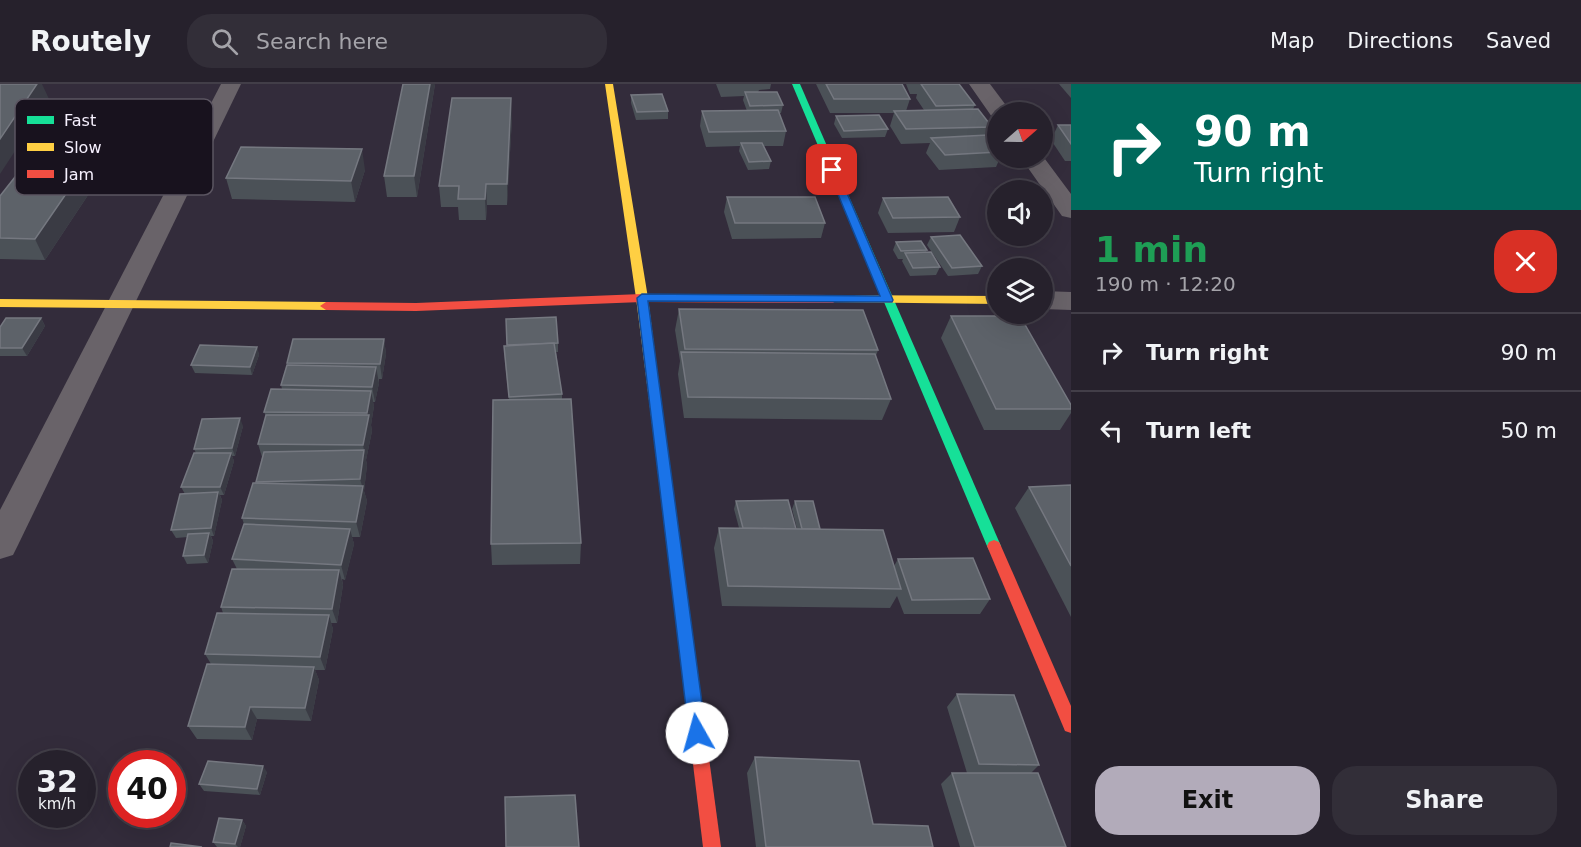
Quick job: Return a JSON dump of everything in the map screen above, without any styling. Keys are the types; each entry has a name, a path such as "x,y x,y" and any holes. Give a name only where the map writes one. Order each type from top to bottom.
{"street":[{"path":"213,120 231,84"},
{"path":"609,84 642,298 712,847"},
{"path":"795,84 1071,725"},
{"path":"979,84 992,102"},
{"path":"1040,168 1071,210"},
{"path":"0,545 176,195"},
{"path":"0,303 416,306 642,298 987,300"},
{"path":"1053,300 1071,301"}],"building":[{"path":"0,84 37,84 27,99 15,99 15,117 0,139"},
{"path":"403,84 430,84 414,176 384,176"},
{"path":"826,84 902,84 910,99 834,99"},
{"path":"921,84 959,84 975,105 936,106"},
{"path":"745,92 777,92 783,105 750,106"},
{"path":"662,94 668,111 637,112 631,95"},
{"path":"452,98 511,98 507,184 486,184 485,199 458,199 459,186 439,186"},
{"path":"978,109 987,121 987,127 906,129 894,111"},
{"path":"778,110 786,131 709,132 702,111"},
{"path":"879,115 888,129 844,131 836,116"},
{"path":"1058,125 1071,125 1071,144"},
{"path":"987,135 987,153 945,155 931,138"},
{"path":"741,143 762,143 771,161 749,162"},
{"path":"241,147 362,149 351,181 226,178"},
{"path":"15,177 15,195 65,195 35,239 0,238 0,196"},
{"path":"727,197 815,197 825,223 735,223"},
{"path":"948,197 960,217 893,218 883,198"},
{"path":"960,235 982,266 952,268 931,237"},
{"path":"921,241 927,250 901,251 896,242"},
{"path":"931,252 940,267 913,268 905,253"},
{"path":"679,309 863,310 878,350 685,349"},
{"path":"951,316 987,316 987,324 1025,324 1071,405 1071,409 996,409"},
{"path":"556,317 558,343 507,345 506,319"},
{"path":"6,318 41,318 22,348 0,348 0,327"},
{"path":"293,339 384,339 380,364 287,363"},
{"path":"554,343 562,394 509,397 504,346"},
{"path":"200,345 257,347 250,367 191,365"},
{"path":"681,352 875,354 891,399 688,397"},
{"path":"287,365 376,367 372,387 281,385"},
{"path":"271,389 371,391 367,413 264,412"},
{"path":"571,399 581,543 491,544 493,400"},
{"path":"266,415 369,415 363,445 258,444"},
{"path":"240,418 232,448 194,449 202,419"},
{"path":"364,450 360,479 256,482 264,452"},
{"path":"194,453 231,453 220,487 181,487"},
{"path":"253,483 363,486 356,522 242,518"},
{"path":"1071,485 1071,566 1029,487"},
{"path":"218,492 211,528 171,530 180,494"},
{"path":"788,500 796,529 743,528 736,501"},
{"path":"795,501 813,501 820,529 802,529"},
{"path":"244,524 350,529 341,565 232,559"},
{"path":"719,528 883,530 901,589 728,586"},
{"path":"209,533 204,555 183,556 188,534"},
{"path":"973,558 990,599 912,600 898,559"},
{"path":"232,569 339,570 332,609 221,607"},
{"path":"217,613 329,615 320,657 205,654"},
{"path":"207,664 314,667 305,708 250,707 245,727 188,726"},
{"path":"957,694 1014,695 1039,765 979,764"},
{"path":"755,757 859,761 873,824 928,826 933,847 766,847"},
{"path":"208,761 263,766 257,789 199,784"},
{"path":"952,773 1038,773 1066,847 975,847"},
{"path":"575,795 579,847 506,847 505,797"},
{"path":"219,818 242,820 235,844 213,842"},
{"path":"171,843 202,847 170,847"}],"traffic: fast":[{"path":"796,84 994,546"}],"traffic: slow":[{"path":"609,84 642,298 658,424"},
{"path":"833,299 987,300"},
{"path":"0,303 326,306"}],"traffic: jam":[{"path":"326,306 416,307 642,298 833,299"},
{"path":"658,424 712,847"},
{"path":"994,546 1071,725"}],"route":[{"path":"697,733 642,298 888,300 832,170"}]}
